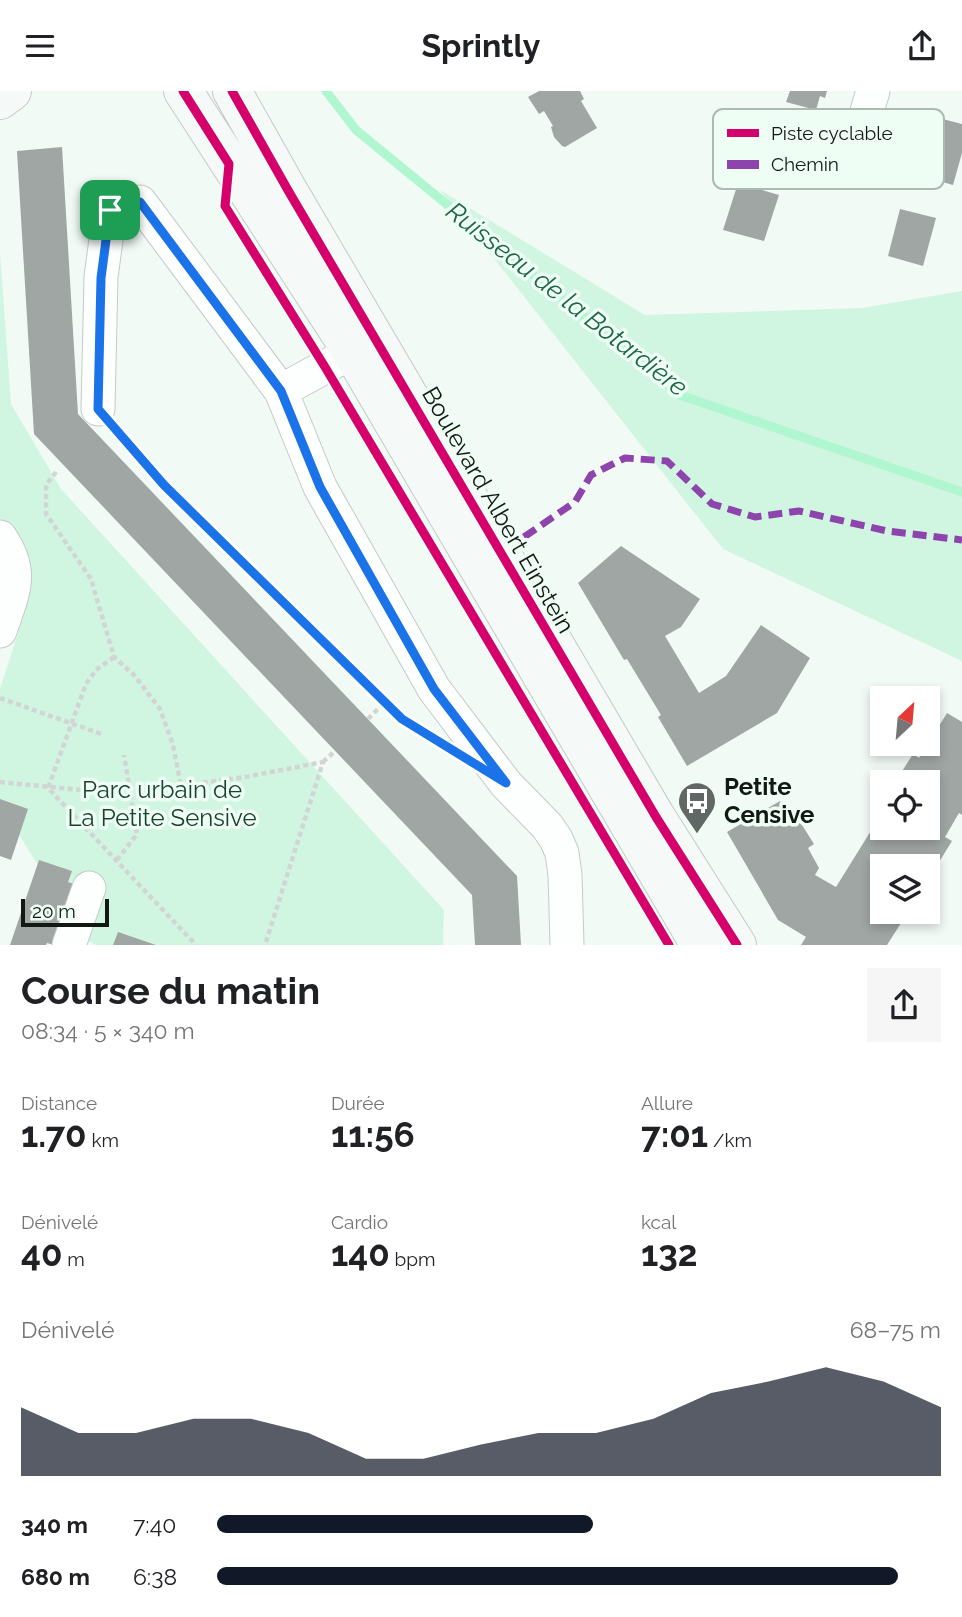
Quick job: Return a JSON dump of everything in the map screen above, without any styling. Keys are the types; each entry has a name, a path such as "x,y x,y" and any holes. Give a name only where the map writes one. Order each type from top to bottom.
{"main road":[{"path":"0,100 12,91"},
{"name":"Boulevard Albert Einstein","path":"183,91 352,352 700,945"},
{"name":"Boulevard Albert Einstein","path":"232,91 642,794 737,945"}],"street":[{"path":"868,109 873,91"},
{"path":"98,409 101,278 110,210 140,202 281,391 320,487 434,689 506,783 547,825 556,839 562,853 565,875 568,945"},
{"path":"281,391 352,352"},
{"path":"0,537 14,561 16,580 0,631"},
{"path":"69,945 89,888"}],"path":[{"path":"98,409 164,485 402,719 437,740"},
{"path":"56,473 47,485 46,514 91,579 114,657 134,675 160,709 173,745 181,786"},
{"path":"48,788 86,684 96,670 114,657"},
{"path":"0,698 104,736"},
{"path":"368,719 386,702"},
{"path":"265,945 323,762 335,751"},
{"path":"117,860 137,834 124,755"},
{"path":"0,782 89,793 131,794 323,762"},
{"path":"48,788 196,945"}],"green space":[{"path":"440,190 645,315 862,308 962,291 962,661 723,549"},
{"name":"Parc urbain de La Petite Sensive","path":"0,253 11,404 61,489 444,910 443,945 96,945 83,938 0,804 0,689 23,618 0,579"}],"building":[{"path":"539,91 580,91 584,99 581,101 597,128 565,147 562,146 554,137 553,126 544,111 539,114 528,97"},
{"path":"790,91 827,91 825,98 820,96 816,109 786,102"},
{"path":"944,119 962,124 962,153 953,185 944,182"},
{"path":"62,147 78,414 517,876 521,945 475,945 472,895 34,434 17,151"},
{"path":"736,189 758,189 779,195 764,241 723,230"},
{"path":"900,209 936,218 923,266 888,256"},
{"path":"621,546 700,599 681,627 665,636 699,693 726,676 761,625 810,658 777,713 687,766 658,717 661,715 578,583"},
{"path":"947,713 962,722 962,815 959,813 945,837 952,841 940,860 940,854 870,854 870,924 900,924 887,945 801,945 806,937 778,920 727,832 780,801 792,820 797,817 814,844 808,848 819,868 815,875 836,887 870,832 870,840 940,840 940,770 903,770 912,756 940,756 940,724"},
{"path":"0,799 28,809 11,860 0,856"},
{"path":"39,860 72,871 68,882 74,884 54,945 10,945"},
{"path":"118,932 156,945 113,945"}],"waterway":[{"name":"Ruisseau de la Botardière","path":"326,91 356,130 680,395 962,492"}],"marked path":[{"path":"524,537 575,502 591,475 625,458 667,461 712,504 755,517 799,511 887,531 962,540"}],"cycle path":[{"path":"183,91 229,164 225,206 325,367 669,945"},
{"path":"232,91 656,817 737,945"}],"place":[{"name":"Petite Censive","path":"697,835"}],"route":[{"path":"140,202 281,391 320,487 434,689 506,783 402,719 164,485 98,409 101,278 110,210 140,202"}]}
